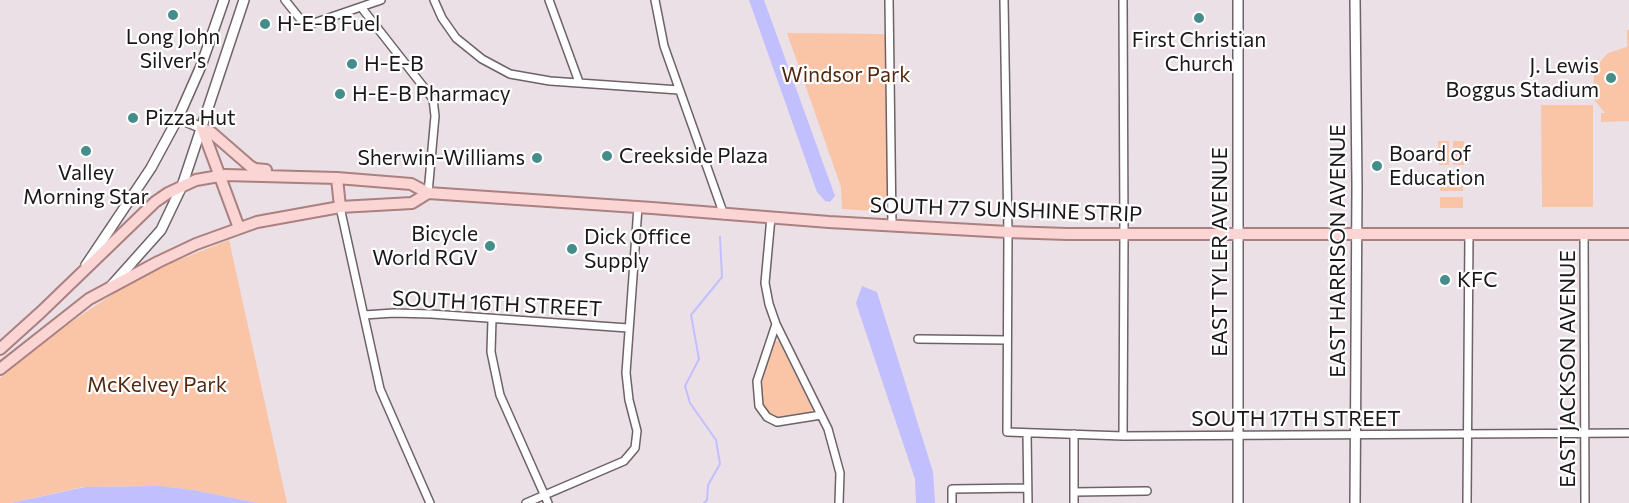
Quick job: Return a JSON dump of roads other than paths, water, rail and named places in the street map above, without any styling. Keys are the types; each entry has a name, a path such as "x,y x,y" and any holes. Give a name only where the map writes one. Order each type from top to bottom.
{"main road":[{"path":"78,276 151,168 178,118 201,66 224,0"},
{"path":"107,290 161,230 182,186 243,0"},
{"name":"EAST TYLER AVENUE","path":"1238,0 1239,503"},
{"name":"EAST HARRISON AVENUE","path":"1355,503 1356,0"},
{"path":"178,118 212,133 255,169 299,172 323,177"},
{"path":"202,128 239,228"},
{"path":"0,349 141,213 155,202 196,180 219,175 323,177 411,184 428,193"},
{"path":"226,194 231,185 243,175"},
{"path":"337,178 340,207"},
{"path":"0,369 90,299 196,244 257,222 340,207 412,203 428,193"},
{"name":"SOUTH 77 SUNSHINE STRIP","path":"428,193 724,215 1008,232 1629,234"},
{"path":"233,208 244,218 257,222"}],"street":[{"path":"285,0 302,20 311,24 381,0"},
{"path":"434,0 442,18 456,38 491,65 510,74 531,78 679,90"},
{"path":"549,0 579,82"},
{"path":"654,0 664,46 724,215"},
{"path":"889,0 892,226"},
{"path":"918,339 1007,340 1008,232 1004,0"},
{"path":"1123,0 1123,436"},
{"path":"361,7 433,99 435,116 428,193"},
{"path":"340,207 380,389 430,503"},
{"path":"526,503 624,461 635,448 637,431 629,400 626,373 638,207"},
{"path":"771,217 765,284 769,304 776,324 828,429 840,473 839,503"},
{"path":"1467,503 1468,233"},
{"name":"EAST JACKSON AVENUE","path":"1584,235 1586,503"},
{"name":"SOUTH 16TH STREET","path":"364,315 422,314 628,327"},
{"path":"492,319 491,352 497,386 548,503"},
{"path":"776,324 757,381 759,406 767,417 777,422 821,415"},
{"name":"SOUTH 17TH STREET","path":"1007,340 1008,432 1123,436 1629,433"},
{"path":"1027,433 1028,503"},
{"path":"1074,434 1074,503"},
{"path":"952,503 952,489 1028,488"},
{"path":"1074,492 1147,491"}],"water":[{"path":"749,0 764,0 835,196 830,202 825,201 817,192"},
{"path":"862,286 877,292 933,472 935,503 916,503 915,479 856,303"},
{"path":"160,486 258,503 11,503 85,487"}],"waterway":[{"path":"704,503 707,500 708,485 720,464 716,440 690,403 685,386 699,359 691,315 722,277 720,237"}],"place":[{"name":"Long John Silver's","path":"173,15"},
{"name":"First Christian Church","path":"1199,18"},
{"name":"H-E-B Fuel","path":"265,24"},
{"name":"H-E-B","path":"352,64"},
{"name":"J. Lewis Boggus Stadium","path":"1611,78"},
{"name":"H-E-B Pharmacy","path":"340,94"},
{"name":"Pizza Hut","path":"133,118"},
{"name":"Valley Morning Star","path":"86,151"},
{"name":"Creekside Plaza","path":"607,156"},
{"name":"Sherwin-Williams","path":"537,158"},
{"name":"Board of Education","path":"1377,166"},
{"name":"Bicycle World RGV","path":"490,246"},
{"name":"Dick Office Supply","path":"572,249"},
{"name":"KFC","path":"1445,280"}],"park label":[{"name":"Windsor Park","path":"846,75"},
{"name":"McKelvey Park","path":"157,385"}]}
